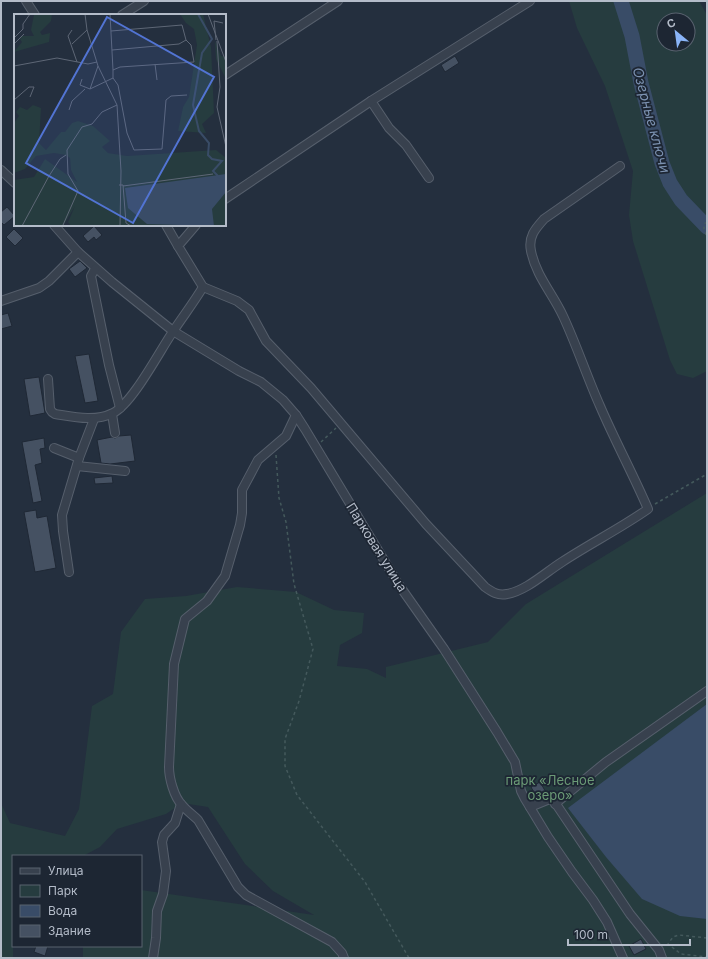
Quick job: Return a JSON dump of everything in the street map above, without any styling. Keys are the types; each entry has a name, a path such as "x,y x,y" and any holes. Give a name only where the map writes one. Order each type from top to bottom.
{"street":[{"path":"26,1 34,14"},
{"path":"124,14 144,1"},
{"path":"226,74 338,1"},
{"path":"226,198 371,101 530,1"},
{"path":"371,101 390,128 406,145 430,178"},
{"path":"167,226 203,287 237,301 249,310 266,341 342,423 426,524 485,587 496,594 507,594 523,588 563,561 630,522 648,509 600,406 576,344 558,304 539,276 531,251 530,238 534,229 544,219 620,166"},
{"path":"1,170 14,182"},
{"name":"Парковая улица","path":"55,226 95,269 173,331 239,371 261,382 283,400 296,415 399,585 444,649 497,732 515,762 521,791 548,837 607,922 623,958"},
{"path":"178,246 195,226"},
{"path":"1,301 39,288 49,281 78,252"},
{"path":"95,269 91,276 109,366 120,408"},
{"path":"48,379 50,409 55,414 94,419 112,414 129,399 173,331 195,302 203,287"},
{"path":"112,414 115,433"},
{"path":"296,415 286,436 258,460 242,490 242,514 240,525 226,576 207,601 185,619 180,633 174,664 169,779 181,804 198,820 238,887 246,895 332,942 342,953 344,958"},
{"path":"69,572 62,515 76,466 94,419"},
{"path":"54,448 79,458"},
{"path":"76,466 125,471"},
{"path":"555,804 606,762 707,691"},
{"path":"530,807 552,798 630,914 659,950 662,958"},
{"path":"153,958 158,911 163,894 166,871 162,842 164,835 175,823 181,804"}],"path":[{"path":"707,222 704,224 707,237"},
{"path":"316,446 342,423"},
{"path":"275,446 279,498 286,522 294,584 313,649 299,700 285,738 285,766 296,795 365,882 409,958"},
{"path":"648,509 707,474"},
{"path":"707,938 679,935 673,937 668,944 681,954 707,958"}],"green space":[{"path":"569,1 699,1 707,15 707,371 693,378 677,374 670,360 633,241 629,215 633,171 605,86 577,28"},
{"name":"парк «Лесное озеро»","path":"707,493 707,958 83,958 83,947 142,947 142,890 314,915 273,891 245,864 208,807 182,803 166,814 117,829 100,847 85,855 12,855 13,958 1,958 1,803 10,823 65,836 79,809 92,706 113,694 121,632 145,599 186,596 237,587 296,592 334,610 364,613 362,633 340,645 337,666 367,669 386,678 386,667 488,642 526,604"}],"water":[{"path":"707,704 707,919 680,916 642,899 606,857 568,808"}],"building":[{"path":"455,56 459,63 445,72 441,65"},
{"path":"7,207 14,217 4,225 1,222 1,212"},
{"path":"94,226 102,235 96,240 94,237 88,242 83,236"},
{"path":"14,229 23,238 15,246 6,237"},
{"path":"80,261 87,268 75,277 69,269"},
{"path":"8,313 12,326 1,329 1,315"},
{"path":"89,354 98,401 85,403 75,356"},
{"path":"39,377 45,413 30,416 24,379"},
{"path":"131,435 135,461 110,464 101,463 97,440"},
{"path":"44,438 45,448 40,449 42,463 35,465 42,501 33,503 22,442"},
{"path":"112,476 113,483 95,484 94,478"},
{"path":"36,510 37,518 47,516 56,568 35,572 24,512"},
{"path":"540,782 547,794 537,798 531,787"},
{"path":"641,939 646,949 634,955 629,946"},
{"path":"36,947 48,947 45,956 34,952"}],"waterway":[{"name":"Озерные ключи","path":"621,1 632,36 641,83 662,163 670,183 681,200 707,227"}]}
